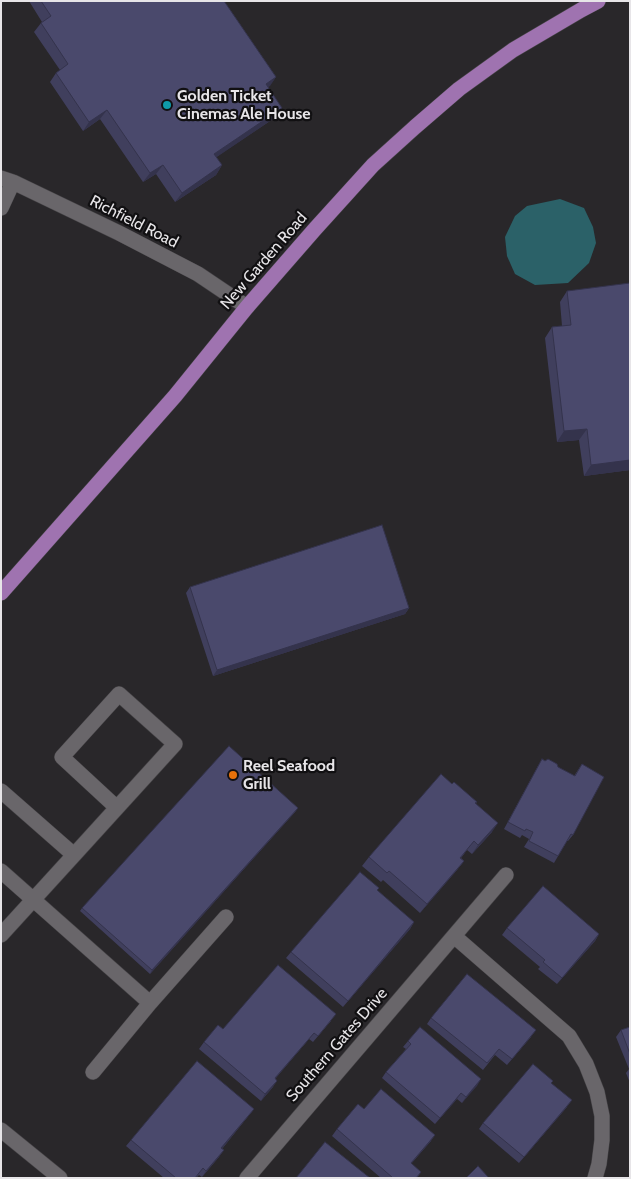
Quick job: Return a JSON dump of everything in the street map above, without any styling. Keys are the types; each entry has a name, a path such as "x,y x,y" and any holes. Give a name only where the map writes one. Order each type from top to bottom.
{"main road":[{"name":"New Garden Road","path":"1,593 175,396 247,307 373,165 459,89 578,5 598,1"}],"street":[{"name":"Richfield Road","path":"7,180 119,233 198,274 247,307"},
{"path":"1,208 7,180"},
{"path":"1,935 175,744 119,694 62,757 116,808"},
{"path":"1,790 74,855"},
{"path":"1,871 150,1003"},
{"name":"Southern Gates Drive","path":"247,1178 506,875"},
{"path":"94,1072 150,1003 226,917"},
{"path":"454,936 569,1036 586,1064 597,1092 602,1116 602,1140 595,1178"},
{"path":"1,1130 60,1178"}],"water":[{"path":"560,199 584,208 593,227 596,243 589,263 568,283 535,285 515,274 507,256 505,237 515,216 527,206"}],"building":[{"name":"Golden Ticket Cinemas Ale House","path":"41,1 224,1 276,77 266,84 282,108 214,154 222,165 182,193 163,165 150,173 107,110 89,122 56,73 68,64 41,23 51,16"},
{"path":"630,283 630,460 591,465 587,429 564,431 552,327 571,325 567,291"},
{"path":"382,525 409,608 217,670 190,587"},
{"path":"229,746 298,808 152,970 82,908"},
{"path":"542,759 545,761 548,759 575,776 582,764 604,777 573,835 571,834 558,856 529,841 533,832 526,829 525,831 508,822"},
{"path":"441,774 452,784 454,782 498,823 478,845 474,841 460,858 464,861 427,904 389,871 387,873 369,857"},
{"path":"360,872 379,888 377,890 414,922 348,1001 291,952"},
{"path":"543,886 599,934 562,978 543,962 545,960 507,928"},
{"path":"278,965 336,1014 318,1036 314,1033 275,1078 277,1081 265,1094 204,1042 218,1025 223,1029"},
{"path":"467,974 536,1030 512,1059 499,1049 487,1063 431,1018"},
{"path":"420,1027 481,1079 466,1097 461,1093 440,1118 386,1072 411,1044 408,1041"},
{"path":"630,1027 630,1054 621,1030"},
{"path":"197,1061 254,1109 221,1148 224,1150 206,1171 203,1168 195,1178 176,1178 131,1140"},
{"path":"533,1064 553,1081 551,1083 572,1100 524,1157 483,1123"},
{"path":"381,1089 435,1135 411,1163 421,1172 416,1178 393,1178 337,1129 358,1104 364,1109"},
{"path":"325,1142 370,1178 296,1178"},
{"path":"478,1166 489,1178 466,1178"}],"place":[{"name":"Golden Ticket Cinemas Ale House","path":"167,105"},
{"name":"Reel Seafood Grill","path":"233,775"}]}
